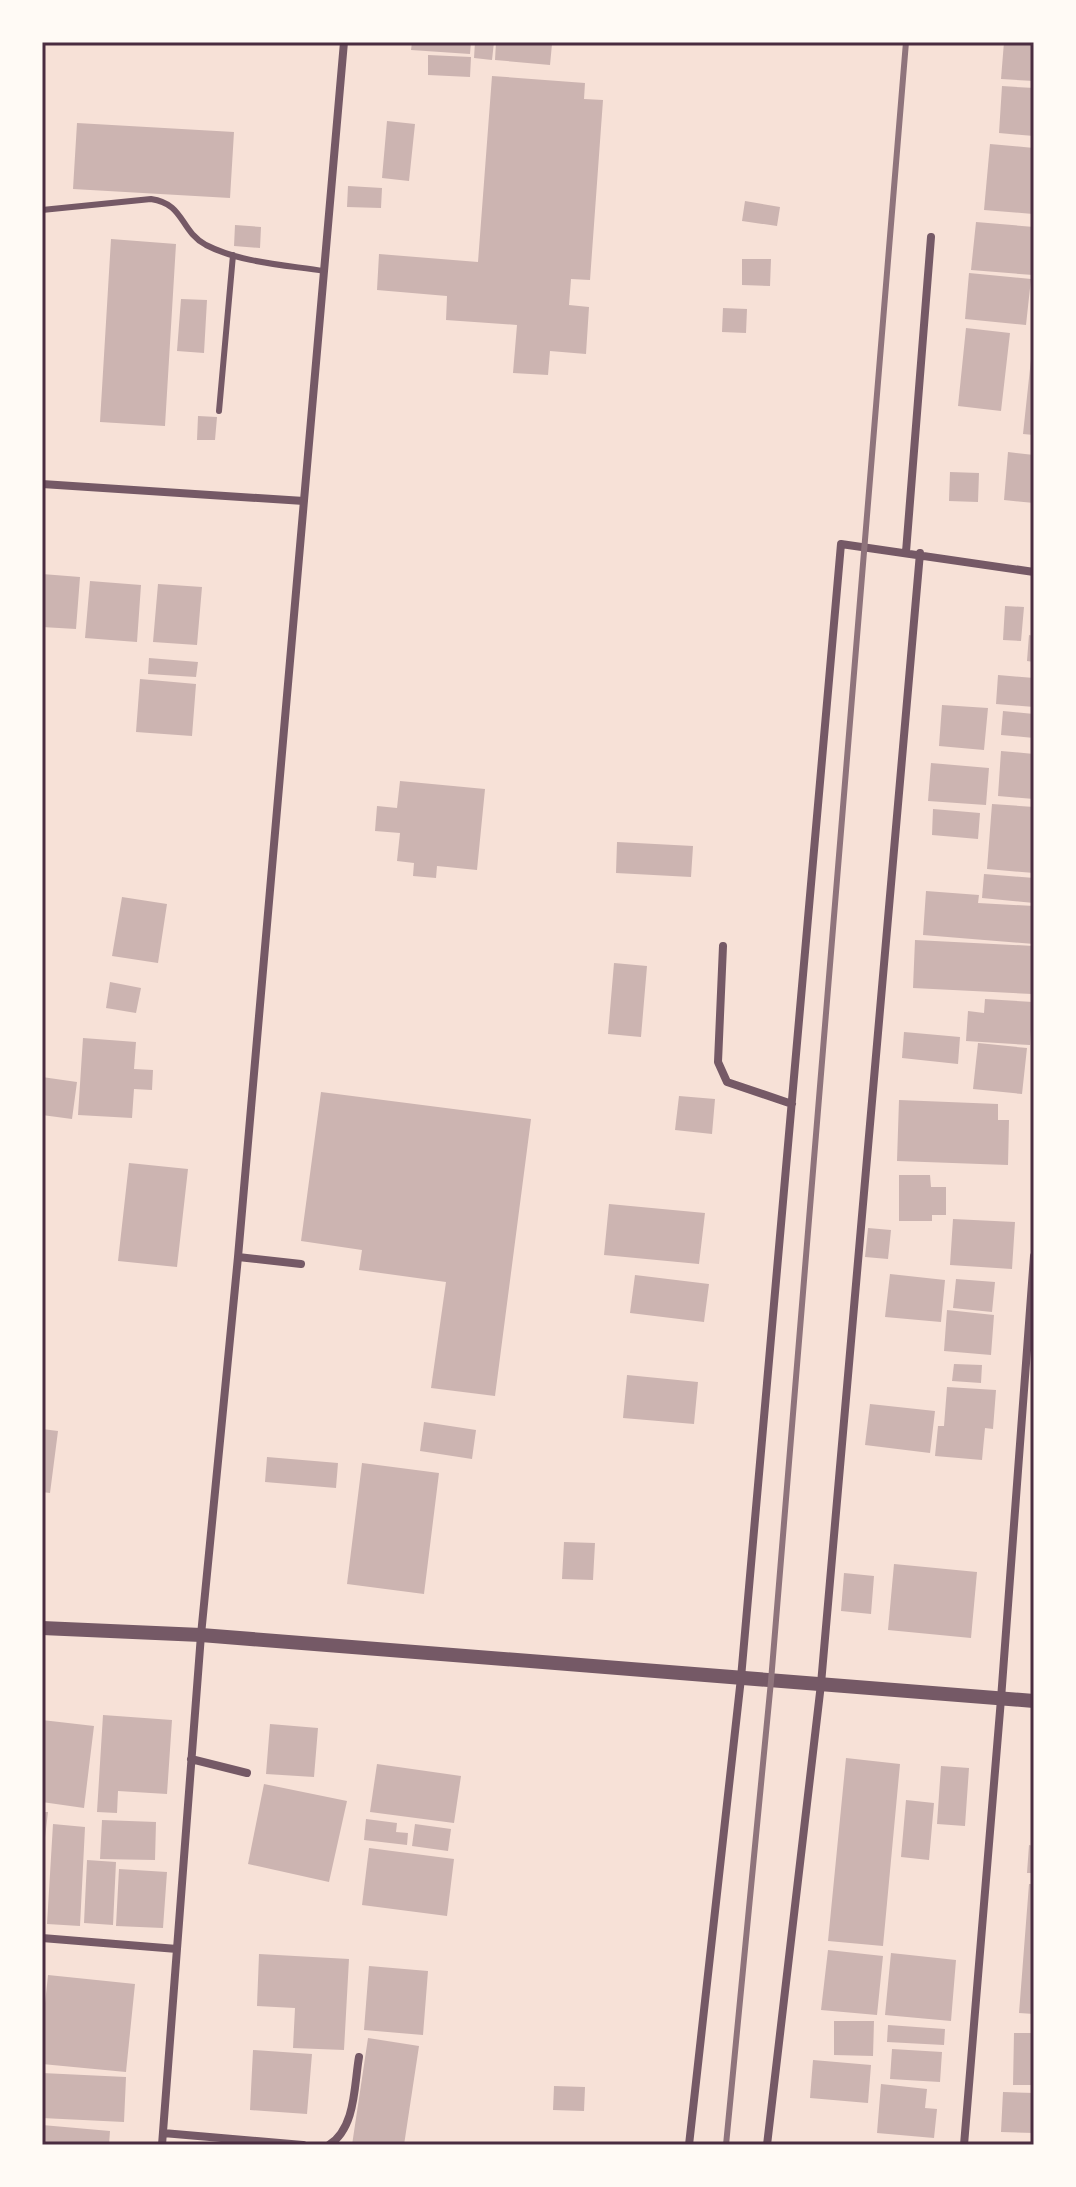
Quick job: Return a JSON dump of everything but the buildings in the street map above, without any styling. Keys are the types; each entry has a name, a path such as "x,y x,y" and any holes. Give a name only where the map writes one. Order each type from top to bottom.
{"street":[{"path":"162,2145 201,1635 238,1257 344,42"},
{"path":"906,552 931,237"},
{"path":"42,484 304,501"},
{"path":"689,2145 741,1678 841,544 920,553 1034,572"},
{"path":"767,2145 821,1684 920,553"},
{"path":"723,946 718,1062 727,1082 792,1104"},
{"path":"964,2145 1034,1256"},
{"path":"238,1257 301,1264"},
{"path":"42,1628 201,1635 1034,1701"},
{"path":"191,1759 247,1773"},
{"path":"42,1938 177,1949"},
{"path":"329,2145 338,2140 349,2122 359,2057"},
{"path":"163,2133 303,2145"}],"lane":[{"path":"42,210 151,199 163,201 174,207 189,233 206,245 233,255 324,271"},
{"path":"219,411 233,255"}],"railway":[{"path":"726,2145 771,1681 906,42"}]}
